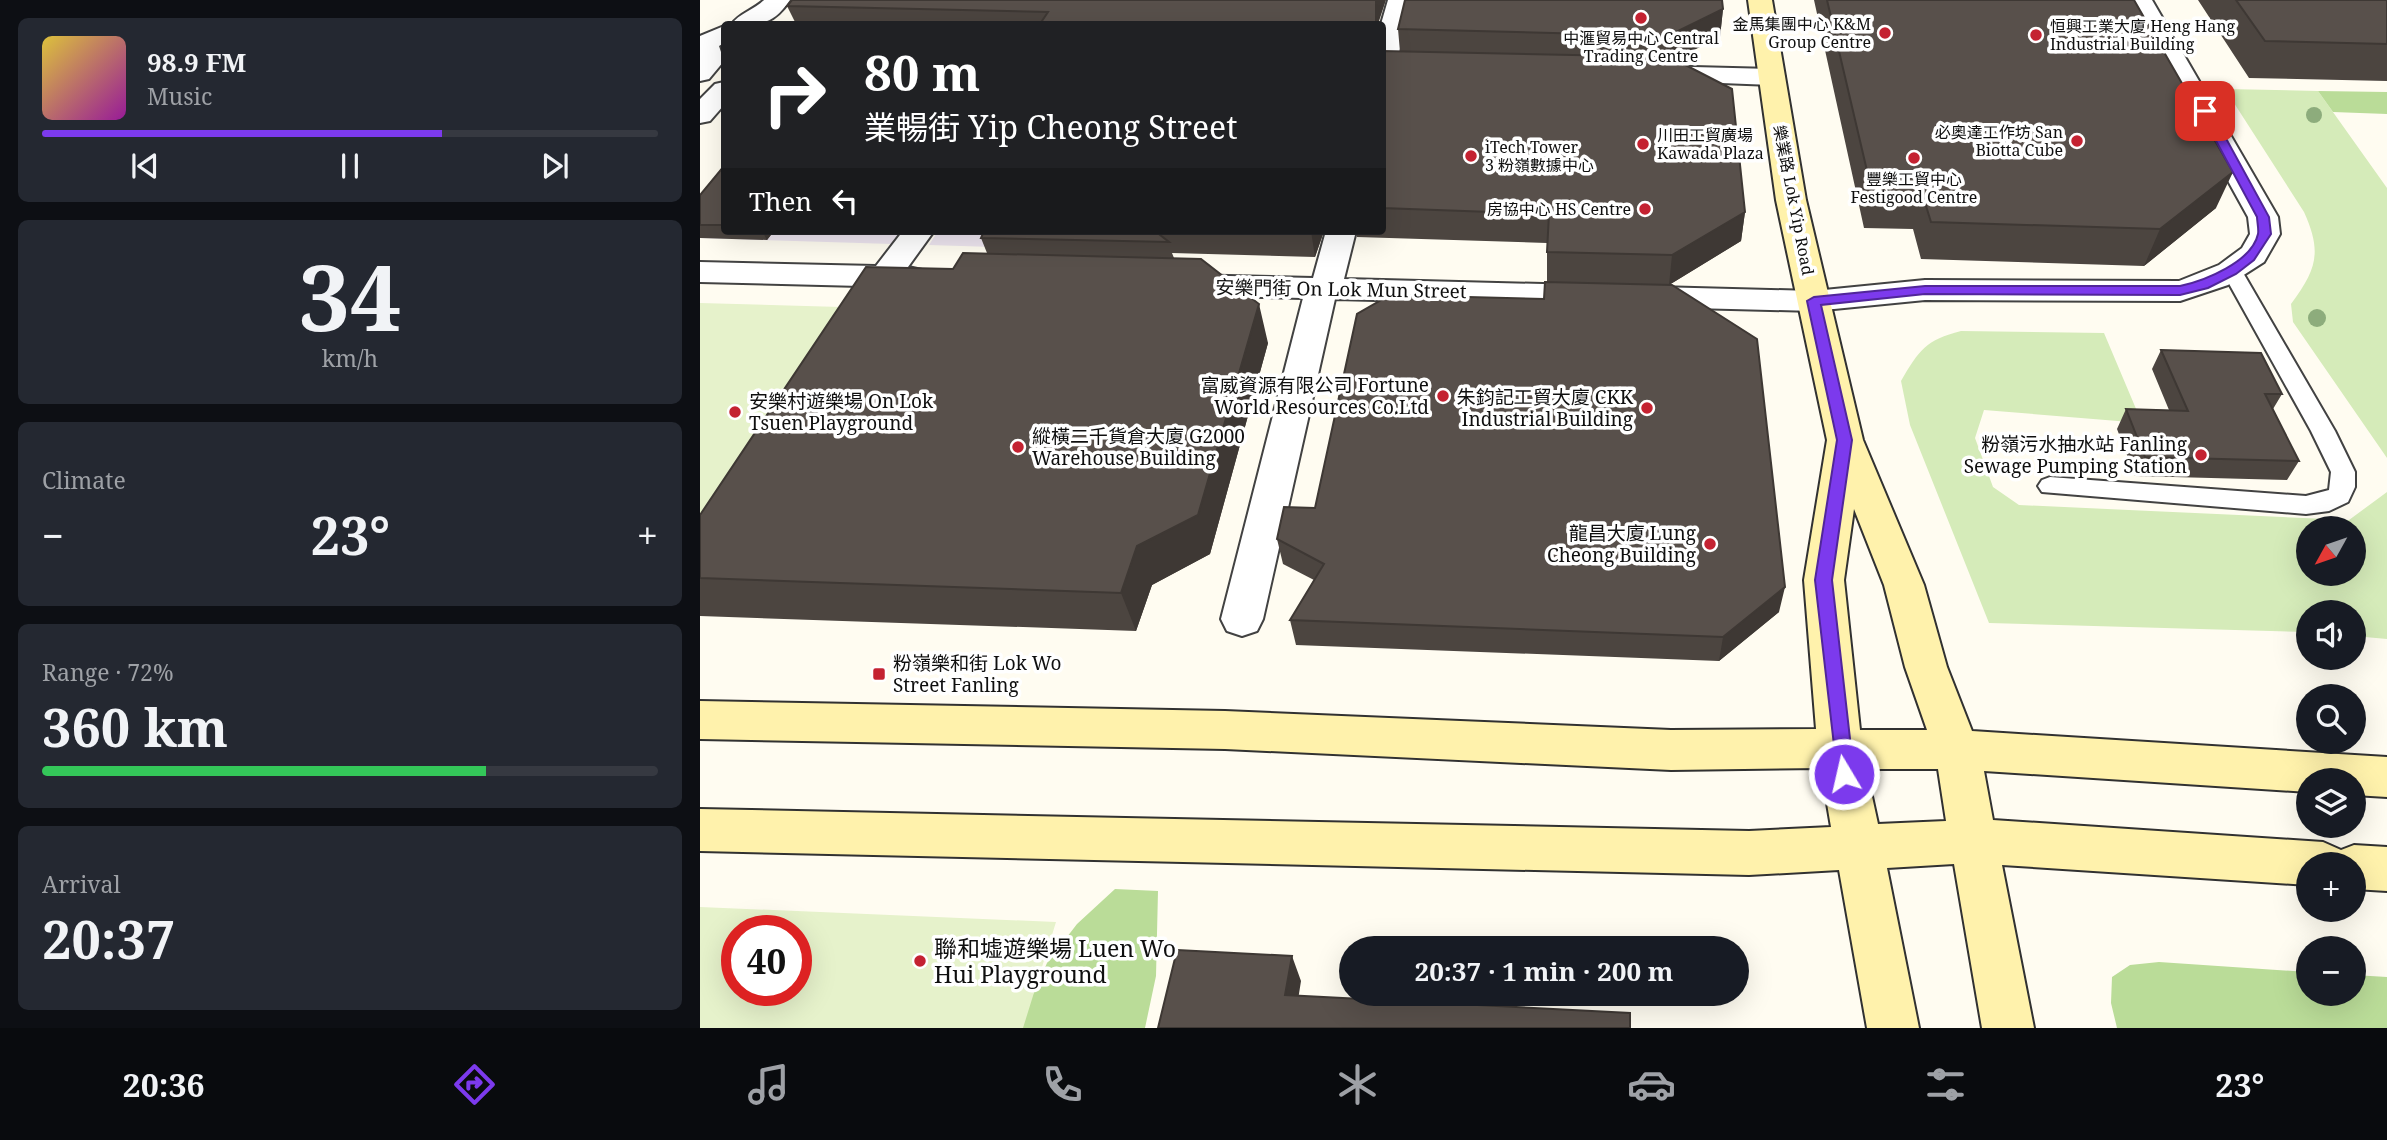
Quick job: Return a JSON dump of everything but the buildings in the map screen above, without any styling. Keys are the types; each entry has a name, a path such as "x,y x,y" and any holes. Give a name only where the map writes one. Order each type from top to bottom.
{"main road":[{"name":"樂業路 Lok Yip Road","path":"1760,0 1791,200 1844,440 1904,584 1926,667 1957,750 2008,1028"},
{"name":"樂業路 Lok Yip Road","path":"1844,440 1824,580 1840,750 1893,1028"},
{"path":"700,720 1225,730 1671,750 1701,747 1957,750 2387,777"},
{"path":"700,830 1749,853 1974,841 2296,862"},
{"path":"2366,868 2387,869"}],"street":[{"path":"1386,56 1400,0"},
{"name":"安樂門街 On Lok Mun Street","path":"1158,284 1814,301 1925,290 2180,290 2203,285 2232,271 2250,257 2265,234 2263,217 2140,0"},
{"path":"700,73 711,61 713,42"},
{"path":"1386,68 1411,68"},
{"path":"1634,73 1772,77"},
{"path":"700,115 721,93"},
{"path":"856,317 916,235"},
{"path":"1242,620 1310,326 1340,235"},
{"path":"700,272 939,278"}],"lane":[{"path":"2050,486 2306,505 2329,502 2339,496 2343,487 2343,472 2232,271"}],"shaded area":[{"path":"721,232 721,235 898,235 892,244 700,238"},
{"path":"935,235 1128,235 1121,251 929,245"}],"green space":[{"path":"2225,89 2318,91 2387,188 2387,458 2293,322 2291,304 2307,280 2314,260 2315,249 2310,226 2304,212"},
{"path":"2318,91 2387,92 2387,114 2333,112"},
{"name":"安樂村遊樂場 On Lok Tsuen Playground","path":"700,303 841,307 700,518"},
{"path":"1961,331 2104,333 2142,423 1984,410 1975,438 1993,487 2019,505 2296,518 2296,586 2366,586 2366,516 2354,516 2387,492 2387,639 2366,637 2366,600 2296,600 2296,632 1989,623 1910,425 1901,381 1919,354 1939,338"},
{"path":"1115,889 1158,891 1156,976 1145,1028 1018,1028 1047,963 1077,924"},
{"name":"聯和墟遊樂場 Luen Wo Hui Playground","path":"700,907 1056,922 1023,1028 700,1028"},
{"path":"2159,962 2296,971 2296,1006 2366,1006 2366,976 2387,977 2387,1028 2117,1028 2111,1003 2112,977 2130,965"}],"place":[{"name":"中滙貿易中心 Central Trading Centre","path":"1641,18"},
{"name":"金馬集團中心 K&M Group Centre","path":"1885,33"},
{"name":"恒興工業大廈 Heng Hang Industrial Building","path":"2036,35"},
{"name":"必奧達工作坊 San Biotta Cube","path":"2077,141"},
{"name":"川田工貿廣場 Kawada Plaza","path":"1643,144"},
{"name":"iTech Tower 3 粉嶺數據中心","path":"1471,156"},
{"name":"豐樂工貿中心 Festigood Centre","path":"1914,158"},
{"name":"房協中心 HS Centre","path":"1645,209"},
{"name":"富威資源有限公司 Fortune World Resources Co.Ltd","path":"1443,396"},
{"name":"朱鈞記工貿大廈 CKK Industrial Building","path":"1647,408"},
{"name":"安樂村遊樂場 On Lok Tsuen Playground","path":"735,412"},
{"name":"縱橫二千貨倉大廈 G2000 Warehouse Building","path":"1018,447"},
{"name":"粉嶺污水抽水站 Fanling Sewage Pumping Station","path":"2201,455"},
{"name":"龍昌大廈 Lung Cheong Building","path":"1710,544"},
{"name":"粉嶺樂和街 Lok Wo Street Fanling","path":"879,674"},
{"name":"聯和墟遊樂場 Luen Wo Hui Playground","path":"920,961"}],"route":[{"path":"1844,774 1824,580 1844,440 1814,301 1925,290 2180,290 2203,285 2232,271 2250,257 2265,234 2263,217 2205,111"}]}
